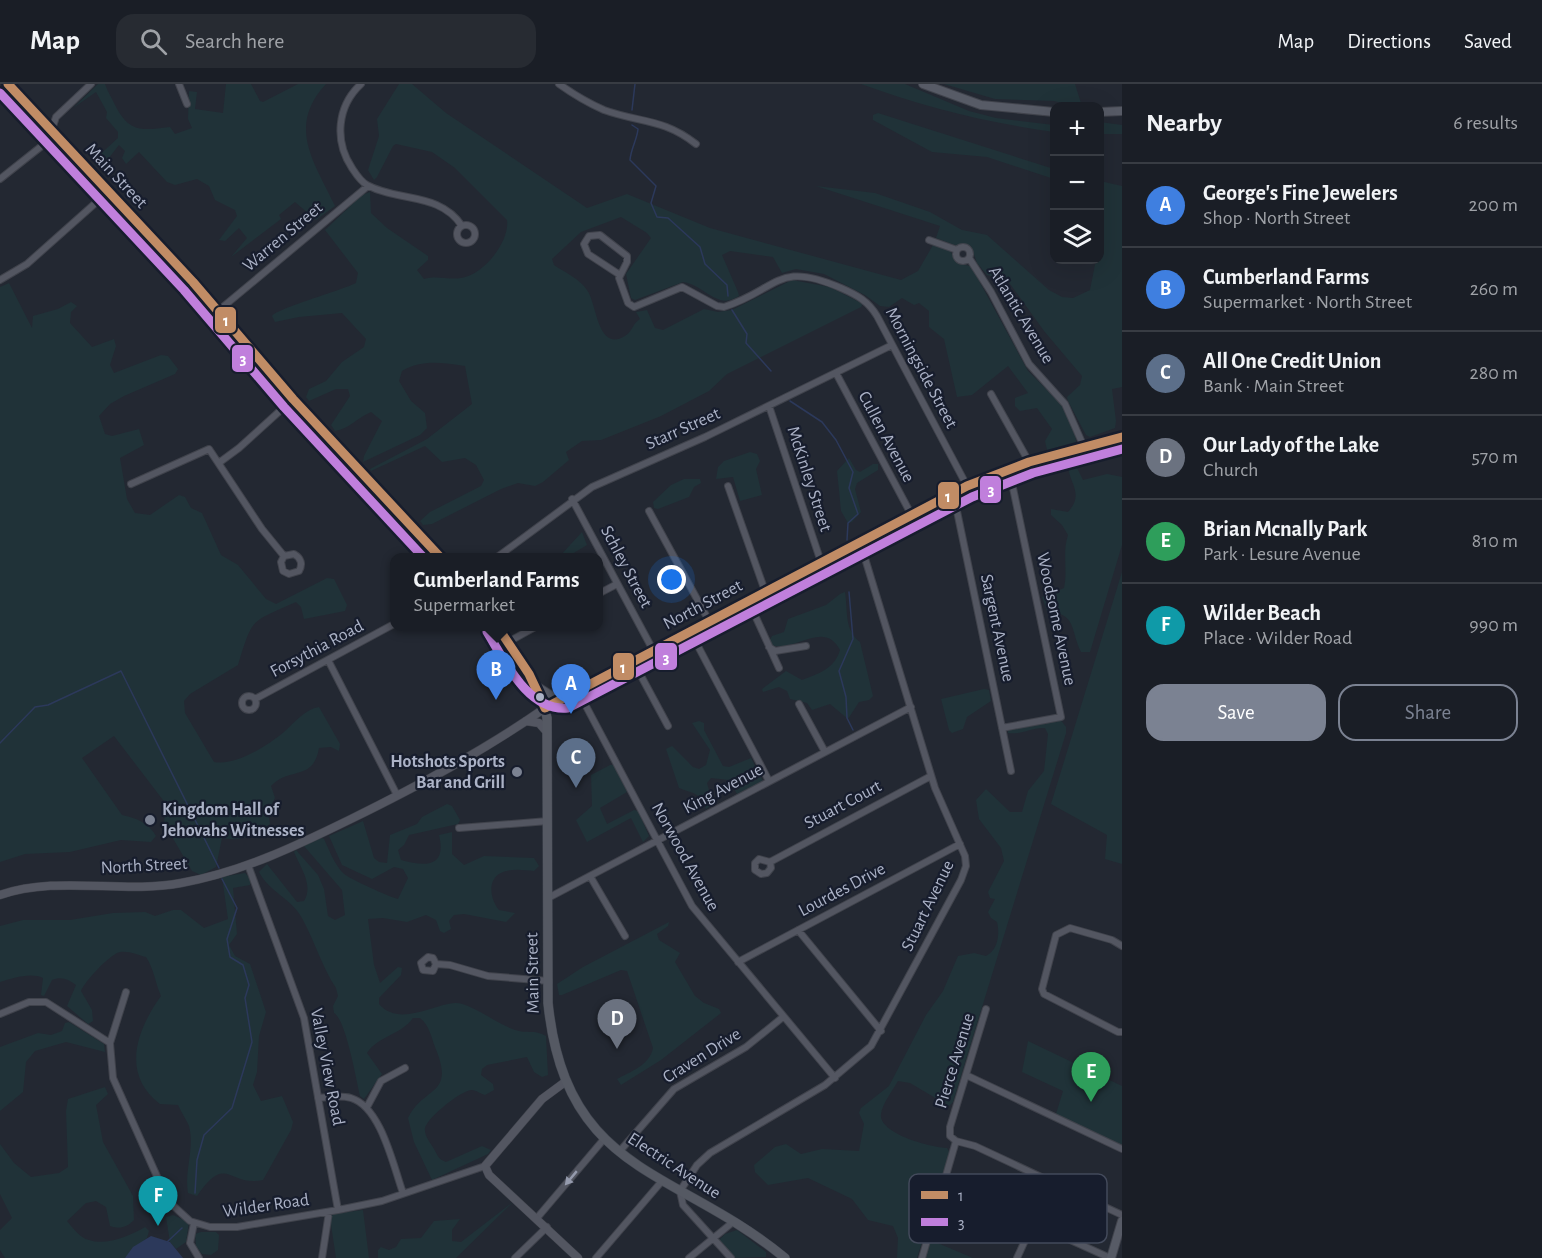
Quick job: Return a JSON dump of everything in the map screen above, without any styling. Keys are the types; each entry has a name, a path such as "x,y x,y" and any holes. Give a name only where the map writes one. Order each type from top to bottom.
{"main road":[{"path":"923,84 981,105 1050,112"},
{"name":"Main Street","path":"9,85 109,191 218,311 293,399 436,553"},
{"path":"1104,112 1122,111"},
{"name":"North Street","path":"545,708 953,492 1029,462 1122,437"},
{"name":"Main Street","path":"500,631 536,686 545,708 548,732 549,981 552,1032 565,1082"},
{"path":"536,686 552,696 565,697"},
{"name":"Electric Avenue","path":"565,1082 582,1112 604,1139 619,1152 662,1181 733,1222 785,1258"},
{"path":"1111,1258 1122,1222"}],"street":[{"path":"0,179 48,141 56,117 91,84"},
{"path":"179,84 187,104"},
{"path":"361,84 345,105 340,133 348,162 368,186 430,201 450,212 462,226"},
{"path":"559,84 610,111 659,123 696,144"},
{"path":"0,92 9,85"},
{"name":"Warren Street","path":"218,311 368,186"},
{"path":"0,280 27,264 109,191"},
{"name":"Morningside Street","path":"620,275 627,262 625,254 600,235 589,236 584,244 586,253 620,275 628,303 634,307 682,287 722,308 790,276 810,276 864,299 877,316 967,486"},
{"name":"Atlantic Avenue","path":"929,240 957,250 967,248 969,258 994,297 1029,364 1065,404 1084,447"},
{"name":"Atlantic Avenue","path":"957,250 959,260 966,261 969,258"},
{"name":"Starr Street","path":"502,553 572,499 601,482 705,437 892,345"},
{"name":"Cullen Avenue","path":"836,373 911,514"},
{"path":"991,394 1029,462"},
{"path":"220,462 239,448 293,399"},
{"name":"McKinley Street","path":"768,406 821,562"},
{"path":"131,484 209,449 220,462 262,529 285,556"},
{"name":"Woodsome Avenue","path":"1002,728 1061,717 1009,469"},
{"path":"728,486 765,591"},
{"name":"Sargent Avenue","path":"953,492 1011,771"},
{"name":"Schley Street","path":"572,499 601,553"},
{"path":"649,511 709,621"},
{"name":"Stuart Avenue","path":"680,1191 700,1162 714,1150 835,1078 862,1055 881,1030 963,875 966,859 932,776 860,542"},
{"name":"Schley Street","path":"603,558 653,650"},
{"path":"603,591 617,584"},
{"path":"748,600 779,668"},
{"name":"Forsythia Road","path":"255,699 390,626"},
{"path":"508,642 529,631"},
{"path":"690,631 770,781"},
{"path":"768,645 775,651 806,646"},
{"path":"328,660 397,795"},
{"path":"633,661 669,726"},
{"name":"Norwood Avenue","path":"578,691 694,909 835,1078"},
{"path":"799,704 825,752"},
{"name":"King Avenue","path":"548,898 911,707"},
{"name":"North Street","path":"0,895 45,886 174,884 248,866 294,847 448,769 545,708"},
{"path":"526,720 539,723 548,732"},
{"name":"Stuart Court","path":"770,862 932,776"},
{"path":"459,828 548,821"},
{"name":"Lourdes Drive","path":"738,962 960,844"},
{"name":"Valley View Road","path":"248,866 303,1012 338,1210"},
{"path":"590,876 625,936"},
{"path":"1122,946 1112,940 1070,928 1063,930 1056,935 1042,989 1044,994 1122,1032"},
{"path":"798,930 881,1030"},
{"path":"436,964 450,965 488,976 549,981"},
{"path":"126,992 110,1042 110,1061 114,1084 173,1208 194,1223 190,1243 199,1258"},
{"path":"0,1014 29,1002 46,1002 110,1042"},
{"name":"Pierce Avenue","path":"947,1174 956,1141 950,1136 950,1127 987,1009"},
{"name":"Craven Drive","path":"619,1152 674,1089 741,1051 783,1017"},
{"path":"367,1107 373,1092 384,1078 405,1068"},
{"path":"966,1075 1122,1149"},
{"path":"565,1082 545,1096 485,1166 489,1175 578,1258"},
{"path":"318,1098 349,1098 367,1107 380,1131 403,1193"},
{"path":"537,1218 604,1139"},
{"path":"956,1141 975,1146 1035,1174"},
{"name":"Wilder Road","path":"194,1223 210,1227 237,1227 329,1212 382,1201 485,1166"},
{"path":"596,1258 662,1181"},
{"path":"680,1191 683,1205 731,1258"},
{"path":"1107,1208 1122,1215"},
{"path":"322,1258 329,1212"},
{"path":"690,1258 733,1222"},
{"path":"515,1258 547,1227"},
{"name":"Pierce Avenue","path":"922,1258 927,1243"},
{"path":"1017,1258 1024,1243"},
{"path":"1078,1243 1111,1258"}],"shaded area":[{"path":"98,84 105,84 121,114 132,125 144,129 170,127 175,134 192,128 188,119 189,91 197,92 195,109 223,113 226,84 251,84 260,101 263,102 298,84 326,84 314,100 308,115 306,130 313,160 335,206 316,220 295,202 279,215 281,219 231,257 247,238 239,228 225,241 219,240 237,216 235,210 215,200 209,186 197,179 175,185 167,182 139,152 126,164 122,158 125,151 119,145 101,168 94,164 94,160 118,138 118,132 106,118 107,112 96,92 73,108"},
{"path":"399,84 412,84 446,113 587,208 627,194 710,228 901,280 918,271 933,245 949,249 958,264 971,266 1028,371 1062,405 1075,432 1076,442 1047,450 1045,441 1052,429 1037,408 1020,411 1015,406 1015,398 1028,393 1008,366 972,395 957,397 944,339 929,327 929,311 919,303 914,305 902,298 889,307 880,306 865,295 824,274 796,269 782,273 773,257 730,251 722,255 739,296 724,301 683,282 635,300 631,298 626,274 651,238 647,233 621,217 581,232 552,259 554,265 576,279 587,290 599,324 609,338 616,339 625,336 640,319 636,312 647,310 655,328 663,330 704,309 718,312 732,310 792,280 830,287 863,304 727,374 709,391 661,416 601,440 582,441 566,452 569,460 543,482 535,486 518,483 501,489 432,524 423,525 420,521 430,512 481,486 484,480 476,465 465,458 442,462 425,446 371,471 370,469 427,439 472,404 465,366 425,363 402,371 399,381 411,401 425,413 427,428 420,435 363,462 382,421 371,412 345,428 335,431 331,425 350,396 348,389 336,389 309,401 306,397 309,389 326,381 342,362 364,347 366,339 342,313 275,322 272,316 356,283 358,273 325,230 362,195 370,192 371,213 387,228 428,256 428,260 417,270 424,279 470,276 486,264 500,247 507,228 507,220 455,168 432,152 396,144 374,180 368,170 379,136 377,119"},
{"path":"861,84 905,84 969,111 996,118 1050,125 1050,131 1005,124 908,100"},
{"path":"944,84 1075,84 1081,102 1058,102 995,99"},
{"path":"878,113 1050,168 1050,178 987,157 932,152 873,120 873,115"},
{"path":"1104,123 1122,125 1122,134 1104,134"},
{"path":"1104,182 1122,186 1122,387 1112,389 1115,428 1090,437 1086,435 1067,397 1080,385 1082,376 1044,331 1008,281 987,275 977,263 971,246 955,245 936,238 940,226 816,186 875,193 930,212 962,230 987,235 1049,290 1062,297 1073,298 1090,290 1095,264 1104,264"},
{"path":"9,283 32,328 33,316 58,309 71,302 77,306 71,312 70,323 92,347 114,339 116,346 110,365 114,373 161,355 168,356 178,369 175,374 110,404 99,416 105,434 112,436 139,429 144,445 120,458 127,499 135,513 150,515 179,495 185,497 191,508 202,513 221,555 238,565 266,599 276,604 327,578 334,579 347,605 345,611 304,619 301,607 296,602 261,618 255,623 247,637 238,665 190,694 184,701 185,713 214,762 232,761 251,754 284,732 304,713 319,707 340,744 339,751 331,747 319,748 316,759 306,770 286,776 271,786 275,798 268,811 270,824 247,837 222,838 216,867 201,875 192,871 164,823 166,804 114,736 82,758 122,815 142,822 153,831 156,836 151,842 121,840 70,852 25,854 0,862 0,287"},
{"path":"750,452 757,454 760,461 756,469 762,495 740,501 733,477 716,479 718,467 724,461"},
{"path":"849,458 856,470 860,472 873,464 878,464 878,470 857,483 855,489 861,512 852,522 848,523 841,511 837,471"},
{"path":"1069,460 1075,464 1083,480 1107,474 1122,477 1122,545 1090,652 1081,652 1068,619 1063,615 1047,611 1042,597 1064,588 1065,548 1068,535 1062,525 1051,515 1051,509 1068,512 1073,505 1075,492 1069,474"},
{"path":"684,479 700,479 701,483 694,487 689,497 658,509 654,508 653,502 671,485"},
{"path":"582,532 587,545 574,553 563,553"},
{"path":"1122,572 1122,864 1105,859 1107,835 1051,804"},
{"path":"845,592 849,626 860,642 873,696 869,700 859,702 848,719 830,704 812,710 807,703 790,699 787,691 779,687 763,692 762,689 786,671 802,680 820,672 834,662 840,650 833,641 826,637 780,646 771,645 769,641 772,636 784,632 788,619 826,605"},
{"path":"984,689 989,690 991,701 967,717 963,729 952,733 949,730 941,699"},
{"path":"1060,719 1066,727 1066,733 953,1102 949,1106 910,1083 898,1081 882,1110 882,1121 897,1134 919,1143 947,1148 950,1153 943,1174 909,1174 909,1243 922,1243 917,1258 897,1258 898,1238 893,1226 868,1220 852,1199 808,1178 768,1185 755,1172 754,1165 775,1147 786,1144 801,1154 822,1149 859,1151 864,1124 859,1113 861,1108 889,1086 926,1015 943,991 958,956 974,953 986,956 996,946 997,922 988,912 995,899 990,898 988,892 1004,861 1001,848 979,819 976,800 986,789 1010,812 1022,812 1028,791 1044,771 1048,734 1045,728 1013,733 1008,733 1008,730"},
{"path":"699,721 704,723 704,730 723,766 729,767 751,758 763,781 737,794 729,780 711,778 707,783 713,804 706,809 699,796 679,788 666,749 672,746 693,767 699,769 706,765 710,750 692,723"},
{"path":"614,765 627,792 600,808 607,824 634,810 638,811 649,836 643,842 631,818 587,842 576,820 592,806 591,775"},
{"path":"447,804 452,806 460,820 458,824 409,835 404,845 398,850 401,860 419,864 432,862 440,853 439,835 452,832 452,854 464,865 484,856 534,858 539,866 534,871 505,871 493,880 491,891 496,906 499,910 515,913 506,922 464,914 454,915 449,921 451,929 444,933 440,931 436,920 426,915 407,922 383,918 368,919 374,965 380,983 398,967 402,968 401,975 379,998 379,1004 387,1011 406,1014 455,1003 461,1004 515,1030 542,1034 546,1036 548,1075 542,1077 534,1072 527,1057 487,1065 482,1069 481,1075 493,1084 494,1090 485,1095 472,1090 460,1095 445,1105 427,1123 425,1131 438,1157 446,1162 482,1146 491,1150 488,1154 432,1180 414,1142 408,1118 422,1100 440,1083 442,1075 441,1063 428,1027 420,1018 413,1018 408,1024 372,1047 367,1053 382,1074 364,1099 360,1096 343,1027 334,1013 333,1006 338,996 336,988 299,913 263,879 259,872 267,864 297,902 304,901 308,889 307,882 294,852 296,850 318,875 324,889 328,916 335,920 345,915 342,890 304,846 320,837 324,839 343,873 370,888 398,899 408,878 403,869 394,867 372,879 342,865 329,836 363,821 374,858 379,862 387,863 390,835 417,824 422,817"},
{"path":"245,873 251,879 250,885 233,888 237,934 229,945 235,956 250,964 266,1012 259,1036 257,1072 253,1085 261,1101 282,1096 293,1122 291,1130 263,1180 251,1181 222,1173 207,1183 197,1196 188,1193 187,1185 191,1143 188,1123 178,1105 160,1104 148,1092 140,1079 137,1066 139,1038 152,1009 161,996 146,957 128,952 117,953 92,976 81,991 92,1010 93,1021 88,1024 67,1006 76,985 67,980 58,978 52,980 44,996 41,995 43,978 38,976 22,976 0,982 0,926 23,920 70,920 113,913 145,912 155,916 181,910 204,928 228,919 222,877"},
{"path":"669,922 668,926 657,934 659,940 680,953 675,962 695,996 704,1003 719,1009 721,1013 661,1060 621,1085 617,1079 644,1063 653,1048 627,971 621,970 562,995 559,995 557,984 583,967"},
{"path":"69,1022 104,1044 105,1052 66,1042 35,1051 26,1062 23,1092 0,1111 0,1047 38,1033 51,1035 62,1031 65,1023"},
{"path":"1028,1041 1122,1086 1122,1145 1056,1114 1063,1091 1022,1072"},
{"path":"105,1087 108,1094 96,1105 103,1142 133,1196 134,1220 123,1227 110,1226 106,1207 96,1201 86,1203 67,1221 83,1237 96,1242 118,1239 145,1227 149,1231 147,1238 125,1258 5,1258 0,1250 0,1230 12,1218 0,1194 0,1144 14,1163 31,1177 59,1173 68,1167 66,1111 68,1099"},
{"path":"513,1202 456,1258 378,1258 378,1250 381,1247 389,1250 396,1247 401,1239 421,1238 434,1221 460,1219 452,1230 452,1241 461,1242"},
{"path":"363,1210 369,1258 336,1258 330,1218 333,1214"},
{"path":"173,1215 189,1222 186,1242 176,1249 170,1242 166,1217"},
{"path":"737,1230 766,1252 766,1257 734,1258 719,1240 725,1234"},
{"path":"216,1232 219,1235 218,1250 211,1255 202,1254 196,1246 195,1234"},
{"path":"927,1243 937,1243 973,1258 922,1258"}],"water":[{"path":"151,1236 170,1242 183,1258 125,1258 133,1247"}],"waterway":[{"path":"632,110 635,84"},
{"path":"632,125 638,129 630,160 656,186 651,203 657,217 668,218 700,247 705,264 727,285 728,296"},
{"path":"732,310 747,334 746,343 771,371"},
{"path":"790,401 822,422 836,440 853,472 849,488 858,514 848,523 847,540"},
{"path":"849,592 853,639 839,671 846,697 847,718 853,730"},
{"path":"0,743 35,707 48,705 121,671 219,868"},
{"path":"195,1193 197,1160 204,1135 232,1108 252,1042 245,998 249,985 243,965 230,957 227,939 237,908 222,879"},
{"path":"167,1242 182,1228"}],"transit line":[{"name":"1","path":"8,84 193,282 293,399 436,553"},
{"name":"3","path":"0,93 184,290 284,407 419,553"},
{"name":"1","path":"500,631 529,674 545,708 967,486 1029,462 1122,437"},
{"name":"3","path":"487,632 510,670 530,693 541,702 554,707 568,708 972,497 1033,473 1122,449"}],"place":[{"name":"Cumberland Farms","path":"496,700"},
{"name":"George's Fine Jewelers","path":"571,714"},
{"name":"Hotshots Sports Bar and Grill","path":"517,772"},
{"name":"All One Credit Union","path":"576,788"},
{"name":"Kingdom Hall of Jehovahs Witnesses","path":"150,820"},
{"name":"Our Lady of the Lake","path":"617,1049"},
{"name":"Brian Mcnally Park","path":"1091,1102"},
{"name":"Wilder Beach","path":"158,1226"}]}
